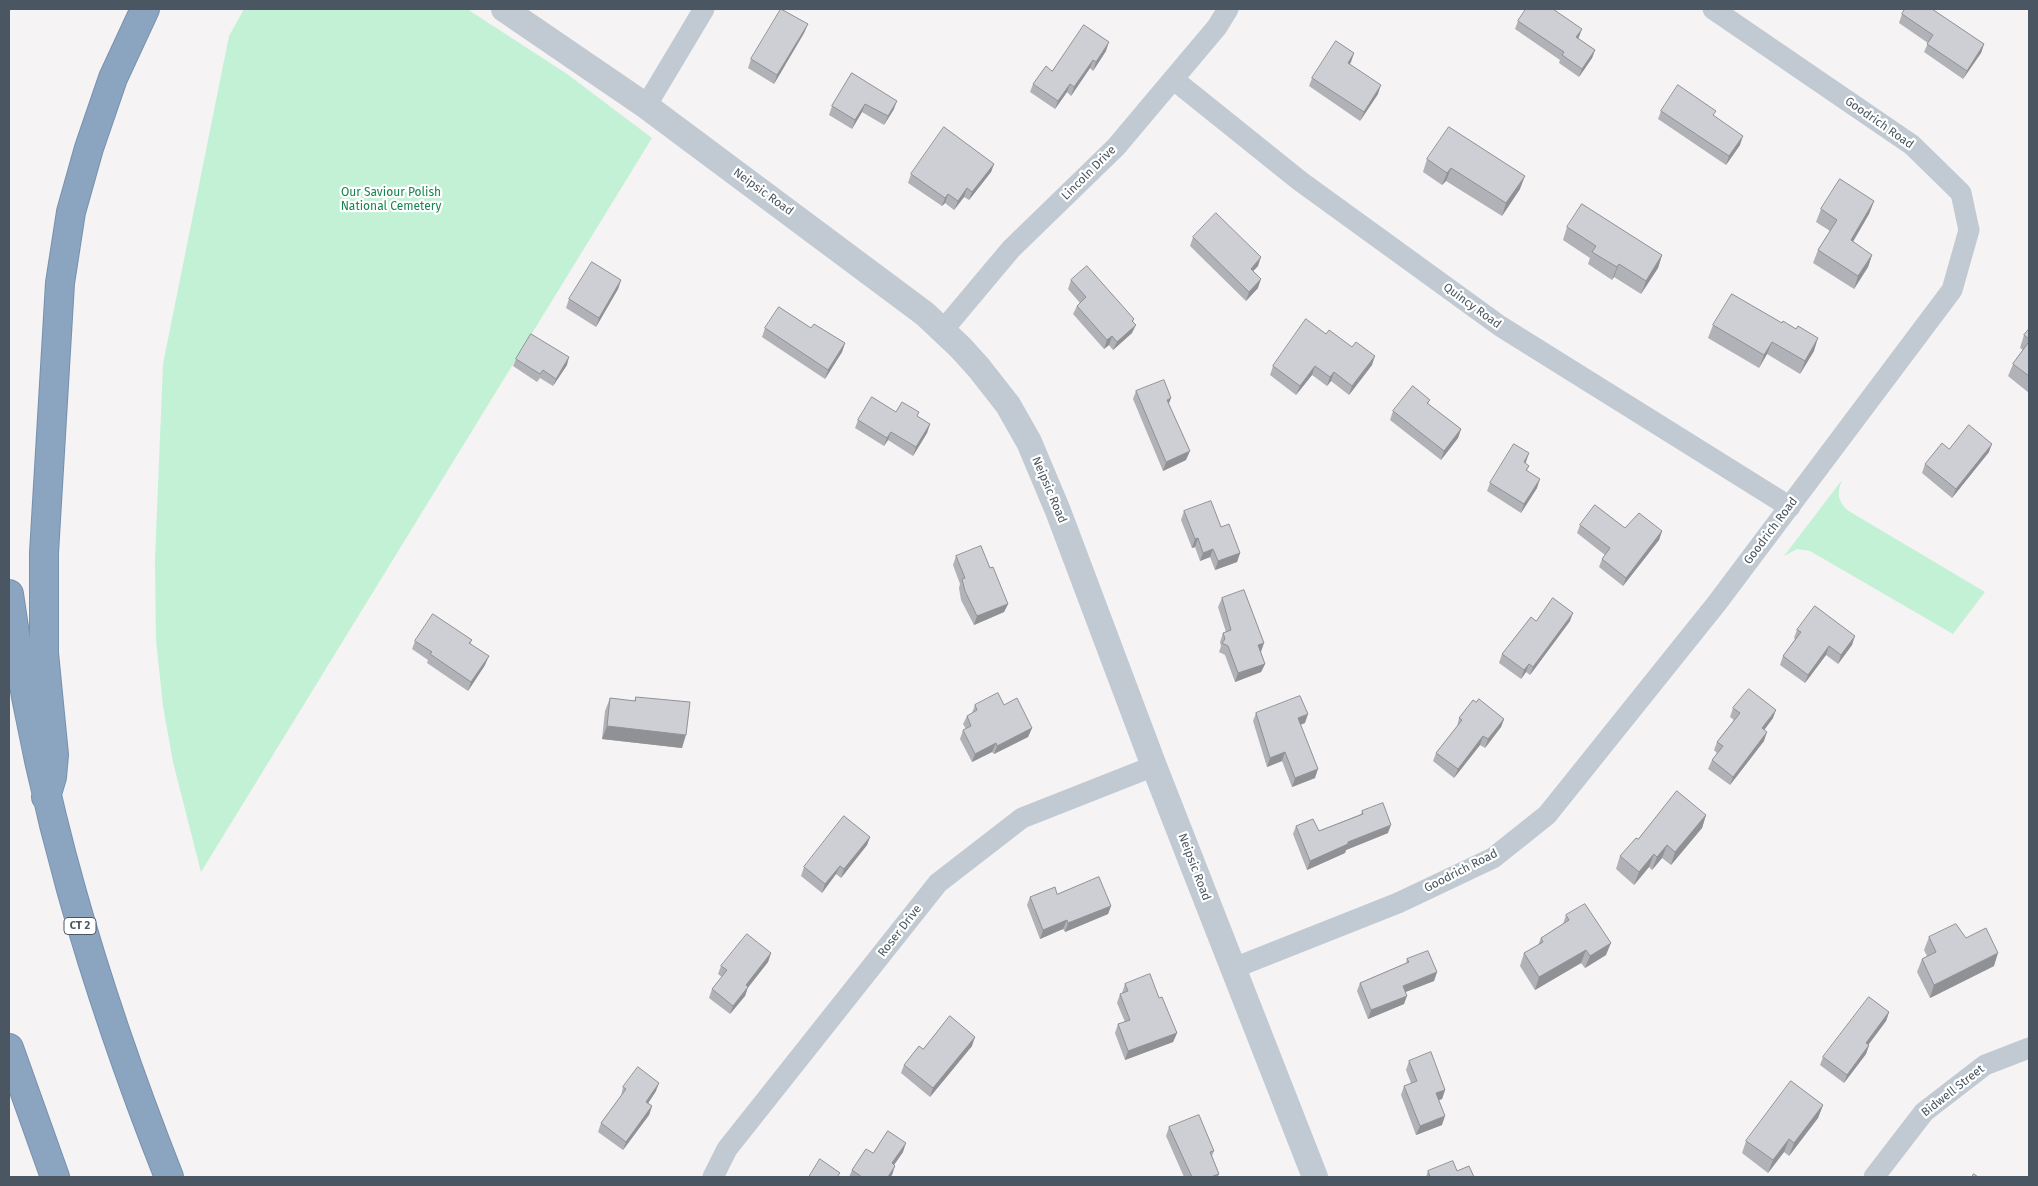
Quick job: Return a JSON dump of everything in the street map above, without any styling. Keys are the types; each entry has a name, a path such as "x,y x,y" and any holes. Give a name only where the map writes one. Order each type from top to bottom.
{"highway":[{"path":"46,797 52,777 54,755 44,653 44,553 60,283 71,212 89,148 113,78 145,9"},
{"name":"CT 2","path":"9,594 24,687 46,797 77,916 127,1069 169,1177"},
{"path":"9,1048 55,1177"}],"street":[{"name":"Neipsic Road","path":"504,9 646,106 909,302 943,330 979,368 1008,405 1029,442 1058,511 1154,766 1315,1177"},
{"path":"646,106 704,9"},
{"name":"Lincoln Drive","path":"943,330 1011,249 1116,147 1217,27 1228,9"},
{"name":"Goodrich Road","path":"1234,968 1398,903 1493,858 1547,815 1718,603 1952,290 1969,230 1961,192 1912,145 1713,9"},
{"name":"Quincy Road","path":"1173,79 1300,181 1500,326 1790,507"},
{"name":"Roser Drive","path":"713,1177 727,1149 938,883 1022,818 1154,766"},
{"name":"Bidwell Street","path":"1874,1177 1924,1112 1984,1065 2029,1048"}],"green space":[{"name":"Our Saviour Polish National Cemetery","path":"244,9 467,9 567,74 652,138 201,872 173,762 163,706 156,640 155,560 163,364 229,36"},
{"path":"1842,480 1839,496 1841,503 1847,510 1985,592 1953,634 1810,551 1797,549 1784,556"}],"building":[{"path":"781,9 808,24 777,75 751,59"},
{"path":"1526,9 1553,9 1582,29 1576,37 1595,50 1582,69 1562,55 1564,52 1518,21"},
{"path":"1905,9 1932,9 1984,44 1967,71 1927,44 1933,35 1902,14"},
{"path":"1084,25 1109,42 1096,62 1093,60 1074,87 1070,84 1058,101 1033,84 1046,66 1052,71"},
{"path":"1336,41 1354,53 1348,63 1381,85 1364,112 1312,78"},
{"path":"852,73 897,101 888,116 865,104 855,120 832,106"},
{"path":"1678,85 1716,111 1713,115 1743,136 1729,156 1661,111"},
{"path":"944,127 994,164 972,192 967,188 958,201 948,194 945,198 911,174"},
{"path":"1449,127 1525,176 1506,203 1451,168 1447,173 1427,159"},
{"path":"1840,179 1874,201 1851,240 1872,255 1858,276 1818,250 1837,220 1821,209"},
{"path":"1582,204 1662,255 1646,281 1619,264 1617,267 1592,252 1596,246 1567,227"},
{"path":"1216,213 1261,257 1251,269 1261,279 1249,292 1193,237"},
{"path":"592,262 621,280 599,318 569,299"},
{"path":"1087,266 1134,319 1132,321 1136,325 1117,342 1112,336 1107,340 1077,306 1086,297 1071,280"},
{"path":"1732,294 1782,323 1783,321 1796,329 1798,326 1818,338 1805,361 1772,342 1764,355 1713,325"},
{"path":"779,307 811,328 814,324 845,343 828,370 765,328"},
{"path":"1306,319 1326,334 1329,330 1352,347 1356,342 1375,356 1352,386 1334,372 1330,377 1315,366 1300,386 1273,366"},
{"path":"2029,329 2029,339 2024,335"},
{"path":"531,334 569,357 556,379 543,370 540,374 516,359"},
{"path":"2029,342 2029,376 2013,364"},
{"path":"1164,380 1171,398 1167,400 1190,451 1166,462 1136,391"},
{"path":"1413,386 1430,400 1427,403 1461,429 1444,451 1393,411"},
{"path":"872,397 896,412 902,402 919,412 917,416 930,424 916,447 891,432 887,438 858,420"},
{"path":"1969,425 1992,444 1956,489 1925,464 1942,443 1949,449"},
{"path":"1514,444 1529,453 1524,462 1529,466 1526,470 1540,479 1524,504 1490,483"},
{"path":"1211,501 1221,527 1229,524 1240,553 1218,561 1213,549 1203,553 1198,538 1195,539 1184,511"},
{"path":"1595,505 1625,528 1639,513 1662,531 1626,578 1602,559 1610,548 1580,525"},
{"path":"981,546 990,568 993,567 1008,604 977,616 965,591 962,579 965,578 956,556"},
{"path":"1244,590 1264,643 1258,645 1265,664 1238,673 1228,646 1222,643 1225,639 1223,633 1231,630 1222,598"},
{"path":"1553,598 1573,613 1533,667 1529,664 1524,670 1502,654 1531,617 1536,621"},
{"path":"1815,606 1855,636 1841,655 1829,646 1808,675 1783,656 1801,632 1797,630"},
{"path":"433,614 472,640 469,643 489,656 471,682 430,654 432,652 415,641"},
{"path":"1749,689 1776,710 1762,728 1767,732 1733,777 1712,760 1723,746 1717,742 1740,713 1733,708"},
{"path":"998,693 1004,705 1017,698 1032,728 997,746 996,743 975,754 963,730 971,726 967,716 977,710 975,705"},
{"path":"1300,696 1308,714 1298,718 1318,769 1295,778 1285,752 1270,758 1256,713"},
{"path":"636,697 690,702 686,735 607,726 610,698 635,701"},
{"path":"1479,699 1504,719 1488,739 1483,736 1458,769 1436,753 1462,720 1459,718 1473,700 1476,702"},
{"path":"1677,791 1706,815 1675,852 1667,845 1657,857 1654,854 1639,872 1620,856 1636,838 1638,839"},
{"path":"1383,803 1391,825 1348,842 1348,844 1310,861 1296,826 1313,819 1319,831 1363,814 1362,811"},
{"path":"844,816 870,837 844,869 840,866 825,884 804,867"},
{"path":"1099,877 1111,906 1068,923 1067,920 1043,930 1030,897 1055,887 1057,894"},
{"path":"1585,904 1611,943 1590,956 1586,950 1539,977 1524,953 1543,942 1541,938 1569,920 1566,915"},
{"path":"1956,924 1966,938 1986,928 1998,953 1934,985 1922,959 1936,952 1929,937"},
{"path":"747,934 771,953 746,985 748,987 733,1006 712,989 727,970 721,966"},
{"path":"1428,951 1437,972 1403,986 1407,996 1371,1010 1360,983 1409,962 1407,959"},
{"path":"1150,974 1159,998 1162,997 1177,1033 1128,1051 1118,1024 1130,1020 1120,994 1128,991 1125,984"},
{"path":"1869,997 1889,1012 1866,1043 1869,1045 1847,1075 1823,1057"},
{"path":"950,1016 975,1037 933,1088 904,1065 919,1046 923,1049"},
{"path":"1431,1052 1445,1090 1436,1093 1445,1116 1420,1126 1404,1086 1417,1081 1409,1061"},
{"path":"638,1067 659,1083 646,1102 652,1106 626,1142 601,1123 626,1089 623,1087"},
{"path":"1791,1081 1823,1105 1794,1143 1789,1139 1773,1160 1746,1141"},
{"path":"1199,1115 1214,1151 1210,1152 1219,1174 1211,1177 1192,1177 1169,1127"},
{"path":"888,1131 906,1143 892,1163 895,1166 888,1177 862,1177 852,1170 866,1149 873,1153"},
{"path":"820,1159 840,1173 837,1177 809,1177"},
{"path":"1453,1161 1457,1171 1469,1166 1474,1177 1430,1177 1428,1171"}]}
